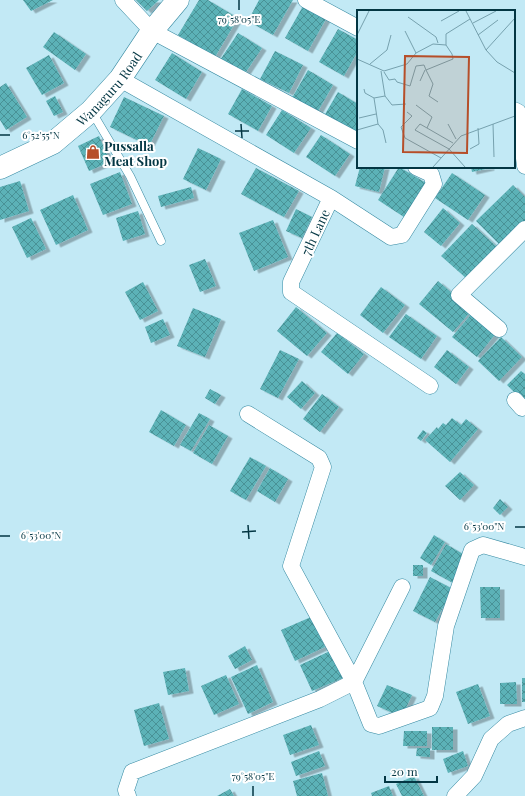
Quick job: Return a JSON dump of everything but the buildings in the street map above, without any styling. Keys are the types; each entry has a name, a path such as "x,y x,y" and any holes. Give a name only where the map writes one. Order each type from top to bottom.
{"street":[{"path":"123,0 152,31 357,140"},
{"name":"Wanaguru Road","path":"0,168 53,143 91,111 120,79 152,31 178,0"},
{"path":"306,0 357,27"},
{"name":"7th Lane","path":"120,79 331,198 291,282 291,292 430,386"},
{"path":"515,110 518,112 525,166"},
{"path":"331,198 391,237 402,235 434,184 431,174 418,168"},
{"path":"500,329 459,295 525,229"},
{"path":"248,414 319,458 323,467 291,566 354,682 371,724 379,726 430,708 435,696 446,626 472,550 483,545 525,557"},
{"path":"128,796 126,790 132,772 320,699 354,682 402,587"},
{"path":"455,796 474,776 491,739 508,724 525,718"}],"lane":[{"path":"91,111 130,176 161,241"}],"place":[{"name":"Pussalla Meat Shop","path":"93,152"}]}
